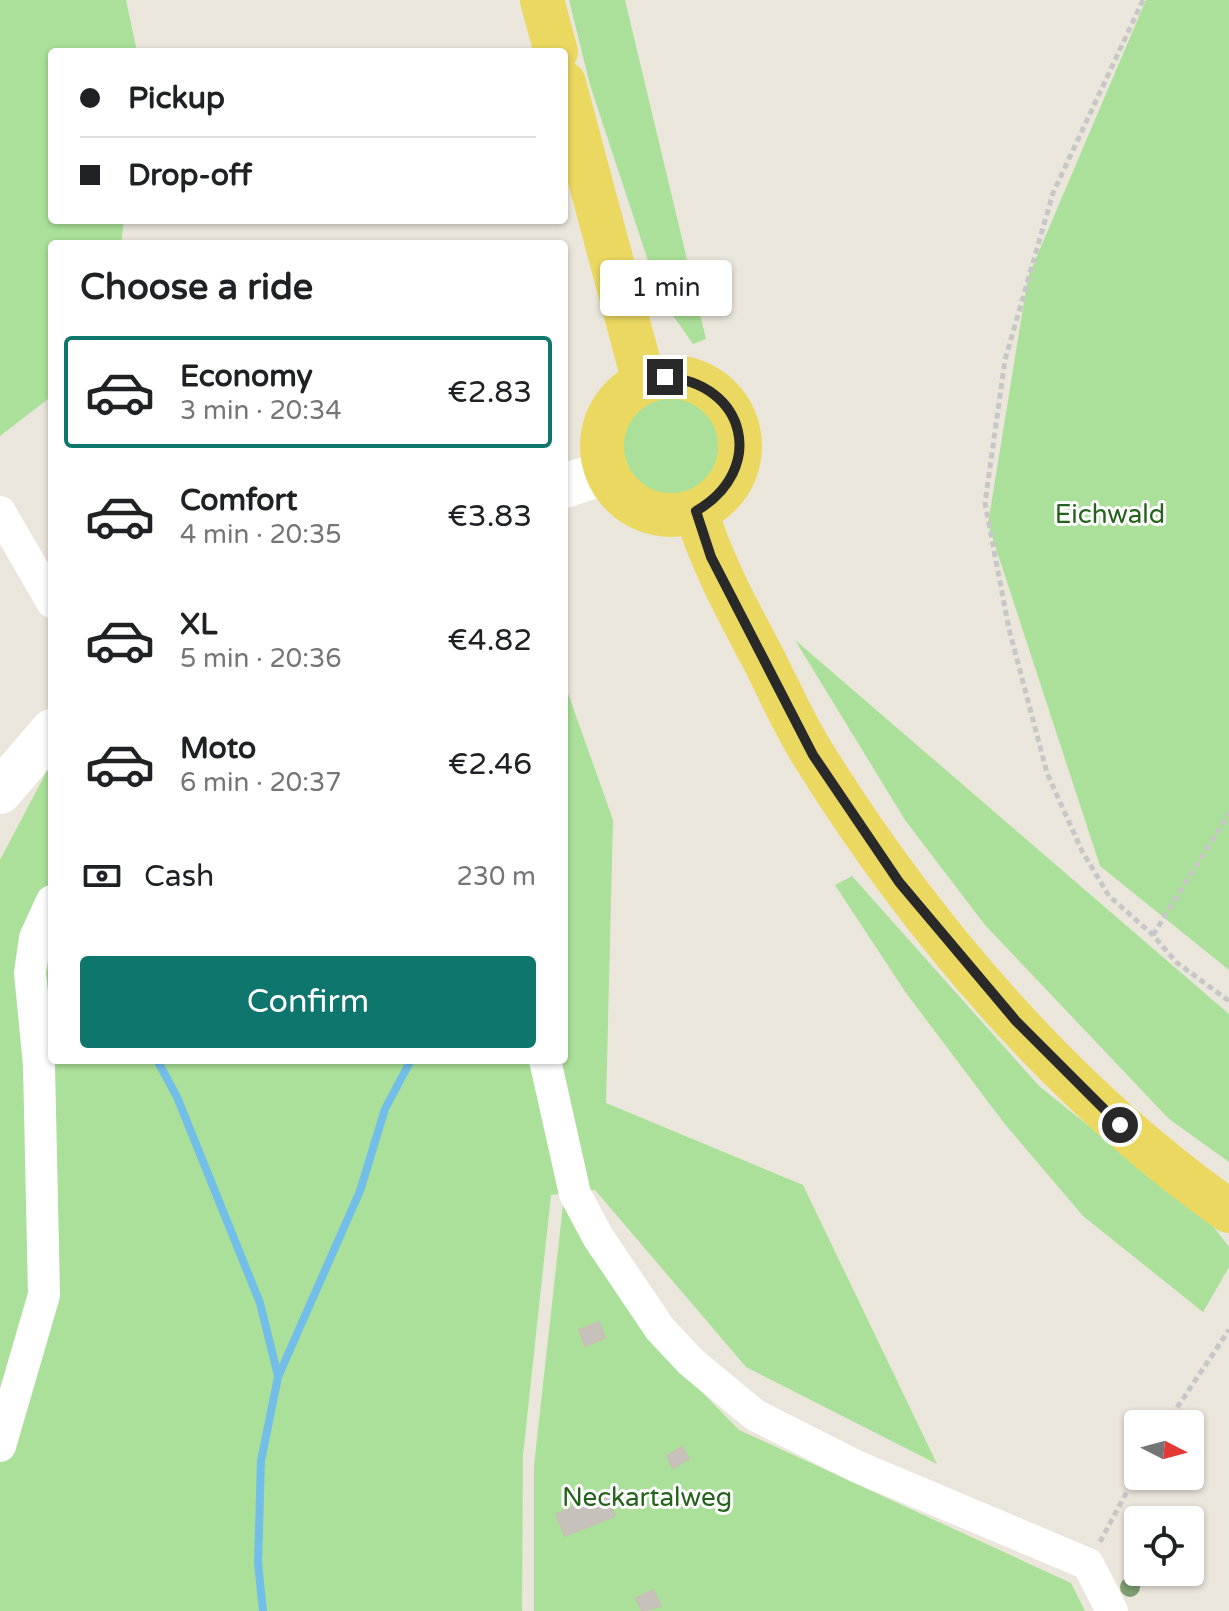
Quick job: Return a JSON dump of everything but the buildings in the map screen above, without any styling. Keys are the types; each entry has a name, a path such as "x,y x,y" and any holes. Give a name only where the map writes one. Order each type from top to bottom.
{"main road":[{"path":"542,0 555,48"},
{"path":"568,98 644,382"},
{"path":"665,377 687,379 707,387 724,402 735,420 739,453 729,484 715,500 696,511 660,515 643,510 616,488 607,472 602,455 607,420 629,392 644,382 665,377"},
{"path":"696,511 711,557 813,755 899,882 1016,1021 1099,1106 1184,1179 1229,1211"}],"street":[{"path":"568,485 607,472"},
{"path":"0,512 48,595"},
{"path":"0,792 48,736"},
{"path":"0,1446 44,1295 39,1065 30,973 35,938 48,910"},
{"path":"546,1064 575,1194 598,1237 660,1329 691,1362 755,1415 768,1422 858,1467 1088,1564 1112,1611"}],"path":[{"path":"1143,0 1053,193 1005,360 985,503 1009,629 1047,773 1082,851 1109,896 1153,935 1176,962 1229,1001"},
{"path":"1153,935 1229,813"},
{"path":"1175,1410 1229,1330"},
{"path":"1088,1564 1128,1490"}],"green space":[{"path":"0,0 126,0 136,48 48,48 48,224 124,224 122,240 48,240 48,399 0,436"},
{"path":"569,0 625,0 706,339 693,344 660,297 590,85"},
{"name":"Eichwald","path":"1146,0 1229,0 1229,970 1100,866 988,524 1028,277"},
{"path":"669,394 690,398 707,410 719,427 723,448 719,469 707,486 690,498 669,502 648,498 631,486 619,469 615,448 619,427 631,410 648,398"},
{"path":"795,640 1229,1014 1229,1162 1169,1119 985,925 905,820"},
{"path":"568,693 613,820 606,1103 803,1185 937,1464 746,1367 595,1190 551,1195 523,1455 522,1611 0,1611 0,860 48,769 48,1064 568,1064"},
{"path":"852,876 1039,1086 1213,1226 1229,1247 1229,1267 1203,1312 1083,1216 1004,1123 906,993 835,885"},
{"name":"Neckartalweg","path":"563,1205 659,1348 739,1430 1071,1583 1085,1611 534,1611 534,1465"}],"waterway":[{"path":"159,1064 177,1097 260,1303 278,1376"},
{"path":"263,1611 258,1563 261,1461 278,1377 360,1191 385,1109 409,1064"}],"route":[{"path":"665,377 687,379 707,387 724,402 735,420 740,442 738,464 729,484 715,500 696,511 711,557 813,755 899,882 1016,1021 1120,1125"}]}
